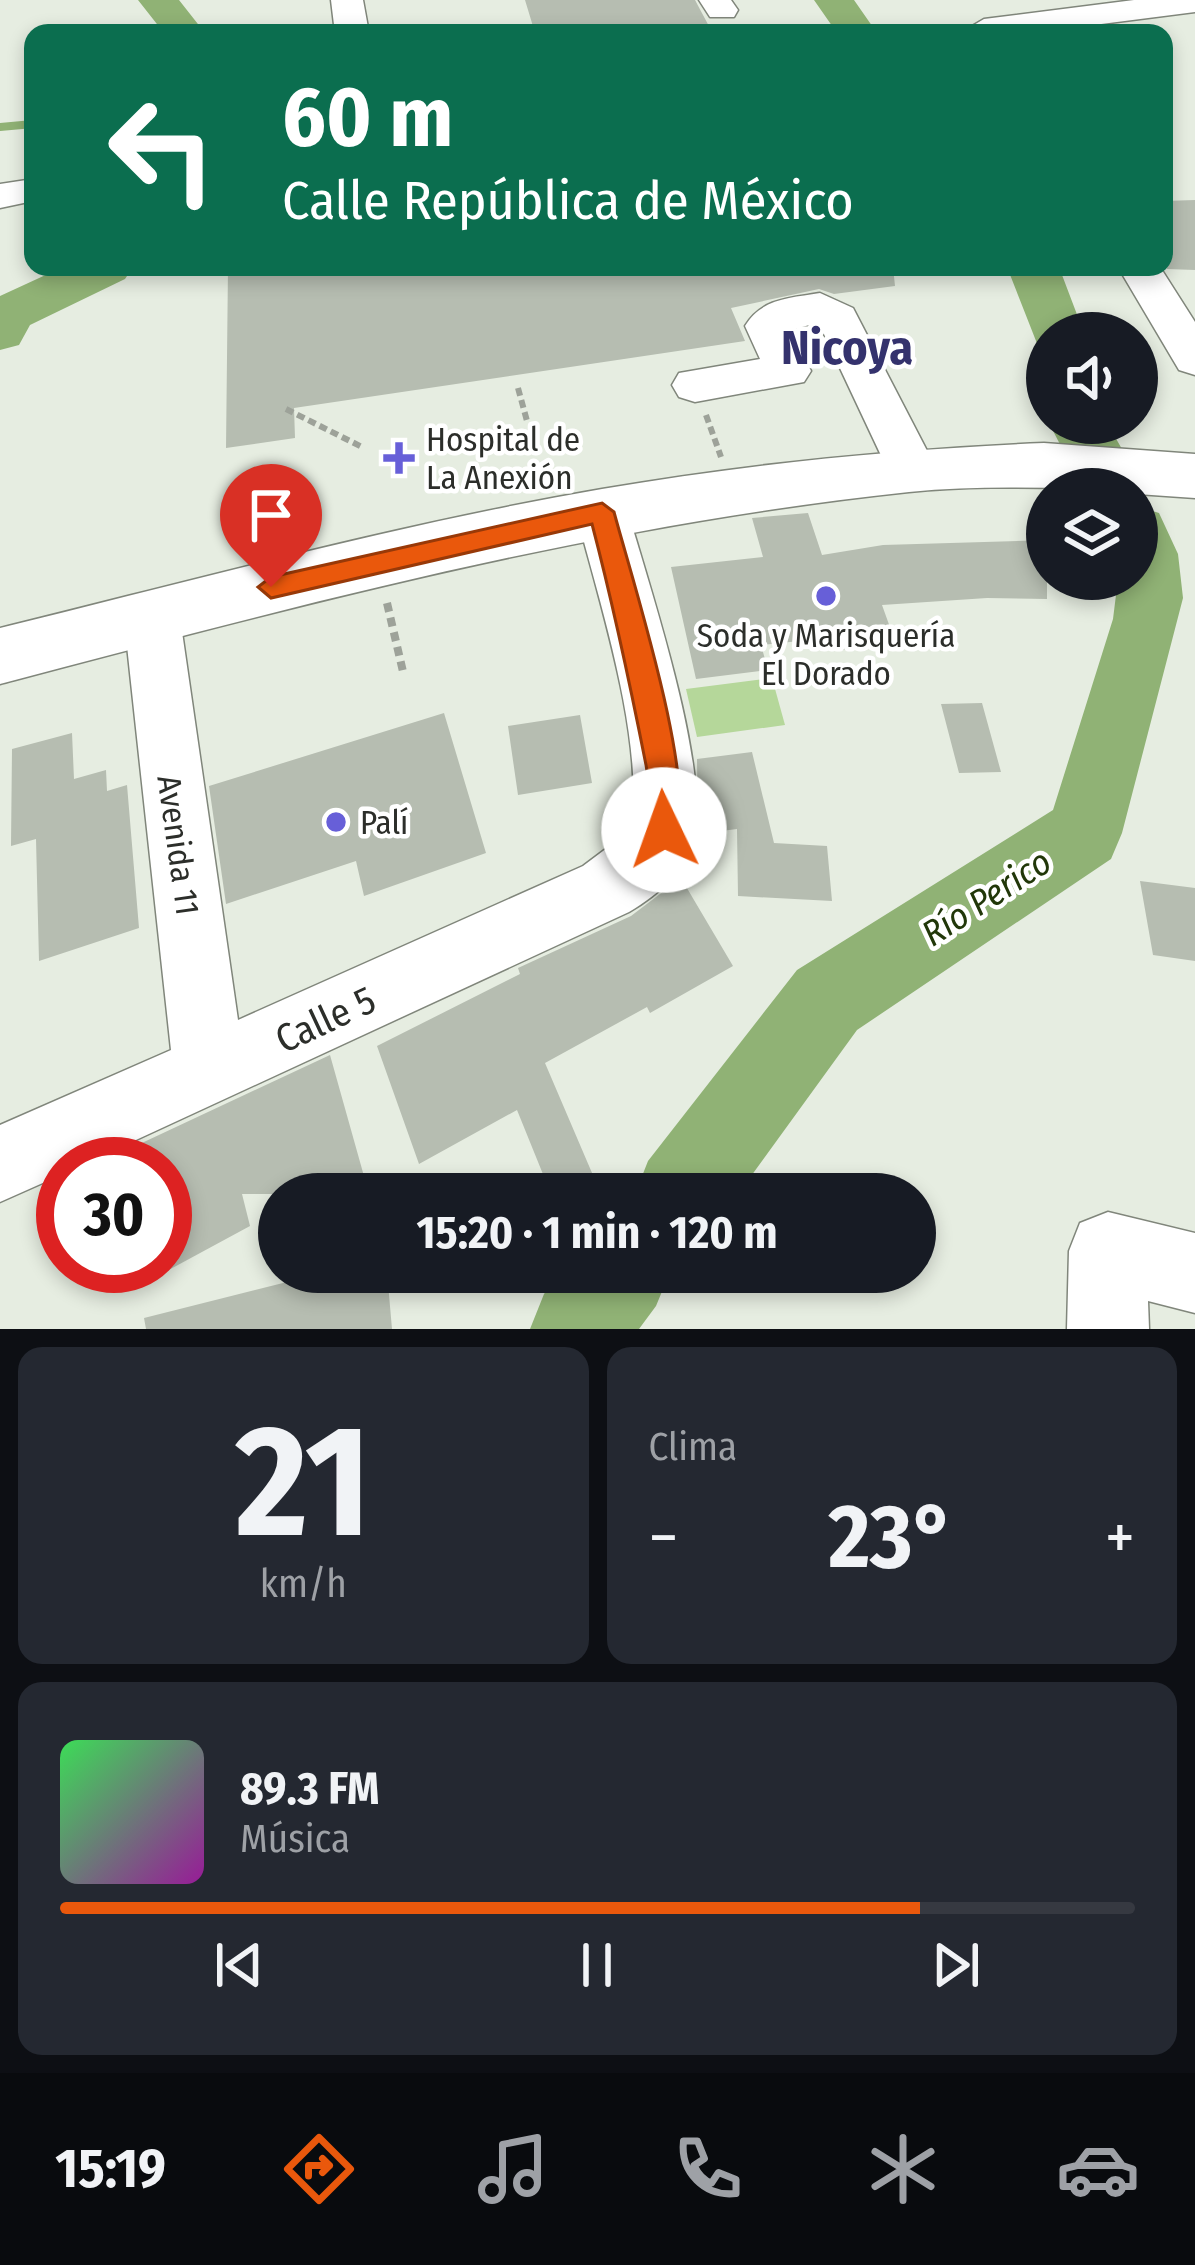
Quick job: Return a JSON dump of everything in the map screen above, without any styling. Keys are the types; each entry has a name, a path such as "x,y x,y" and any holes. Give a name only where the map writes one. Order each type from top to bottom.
{"main road":[{"path":"0,656 378,560 602,512 912,470 1044,466 1171,474"}],"street":[{"path":"1036,24 1195,2"},
{"path":"1144,276 1195,359"},
{"path":"695,385 788,371 767,326 782,314 820,308 837,318 845,332 912,470"},
{"name":"Calle 5","path":"0,1164 606,890 645,866 664,830 664,781 635,638 602,512"},
{"name":"Avenida 11","path":"152,619 209,1072"},
{"path":"1108,1329 1108,1251 1195,1273"}],"path":[{"path":"695,385 734,494"},
{"path":"518,388 527,421"},
{"path":"286,409 364,448"},
{"path":"378,560 404,676"}],"green space":[{"path":"772,678 785,725 697,737 686,689"}],"building":[{"path":"525,0 695,0 708,24 532,24"},
{"path":"1195,200 1195,270 1173,269 1173,201"},
{"path":"228,276 894,276 895,286 834,294 819,289 731,308 745,341 294,408 295,438 226,448"},
{"path":"808,513 822,555 883,545 1026,541 1026,599 882,605 896,644 841,650 837,637 761,645 768,670 696,679 671,567 763,557 752,518"},
{"path":"982,703 1001,772 959,773 941,704"},
{"name":"Palí","path":"444,713 486,853 364,896 356,861 226,904 209,786"},
{"path":"580,715 592,783 518,795 508,726"},
{"path":"72,733 74,779 106,770 107,791 127,785 139,928 39,961 36,839 11,846 12,749"},
{"path":"752,752 774,843 827,846 832,901 738,896 737,829 698,834 697,759"},
{"path":"681,878 733,966 650,1013 647,1007 545,1063 592,1173 542,1173 517,1110 419,1164 377,1046 520,974 518,968 631,916"},
{"path":"1140,881 1195,888 1195,961 1153,955"},
{"path":"330,1055 363,1173 258,1173 258,1194 242,1194 250,1226 192,1257 192,1137 155,1137"},
{"path":"258,1289 258,1293 389,1293 392,1329 146,1329 144,1318"}],"waterway":[{"path":"158,0 178,24"},
{"name":"Río Perico","path":"834,0 851,24"},
{"path":"0,127 24,125"},
{"path":"0,332 7,314 88,276"},
{"name":"Río Perico","path":"1036,276 1049,312"},
{"name":"Río Perico","path":"1089,444 1103,468"},
{"name":"Río Perico","path":"697,1173 827,1000 1084,833 1150,600"},
{"name":"Río Perico","path":"579,1329 606,1293"}],"place":[{"name":"Hospital de La Anexión","path":"399,458"},
{"name":"Soda y Marisquería El Dorado","path":"826,596"},
{"name":"Palí","path":"336,822"}],"district":[{"name":"Nicoya","path":"847,347"}],"route":[{"path":"271,587 602,512 635,638 664,781 664,830"}]}
